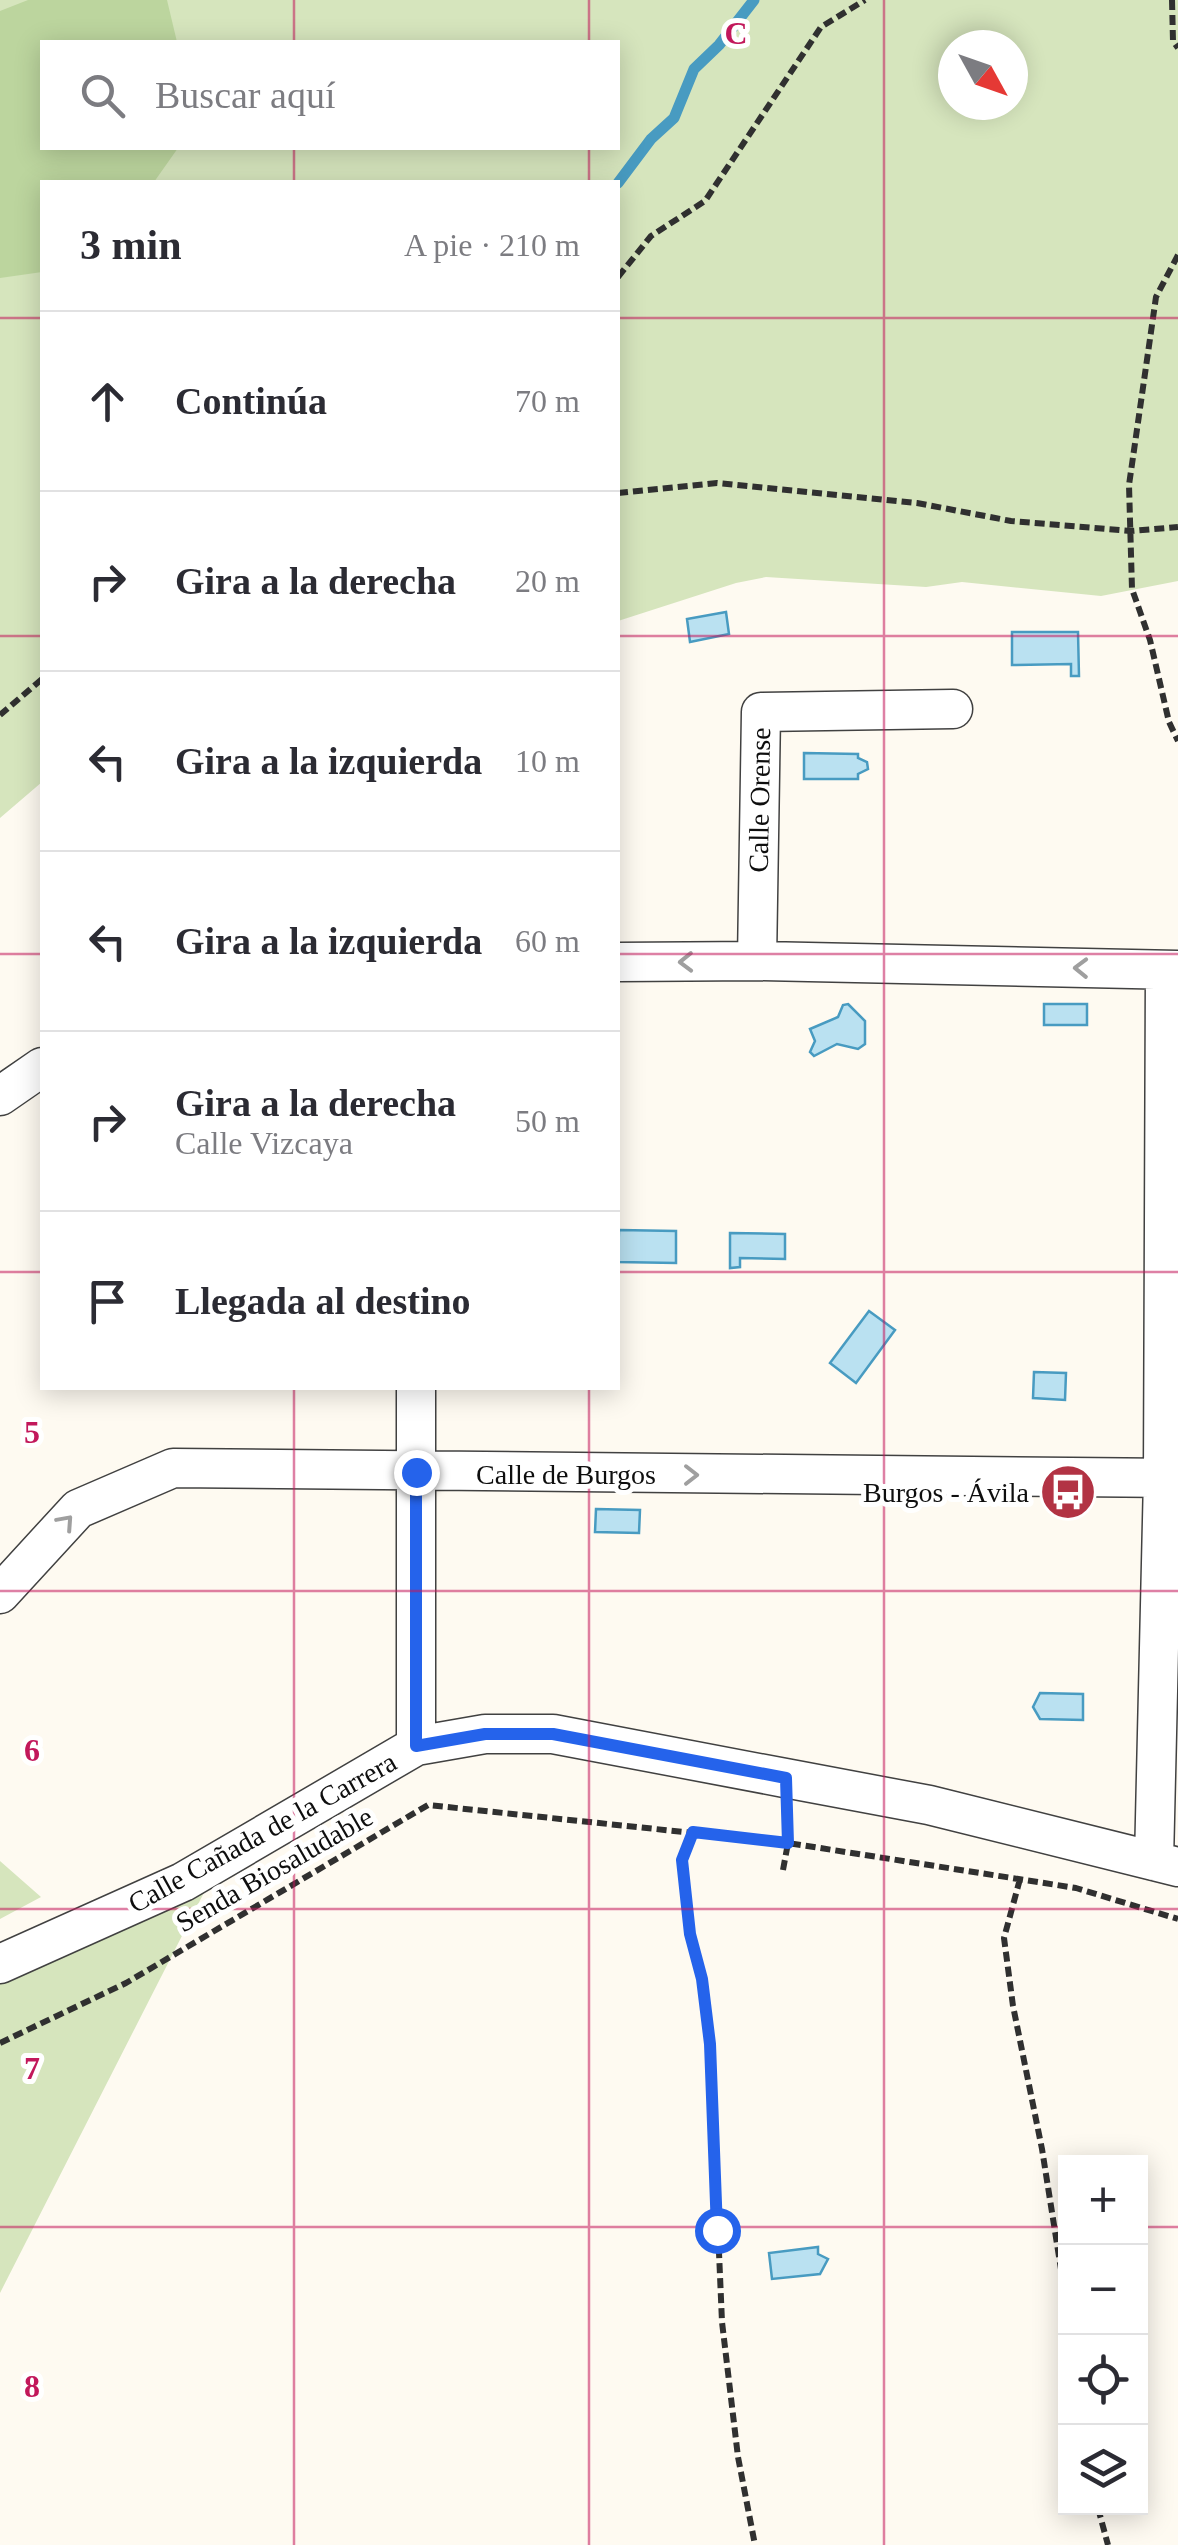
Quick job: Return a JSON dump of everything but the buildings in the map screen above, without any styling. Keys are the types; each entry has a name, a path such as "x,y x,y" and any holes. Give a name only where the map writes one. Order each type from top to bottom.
{"street":[{"name":"Calle Orense","path":"757,961 761,712 952,710"},
{"path":"620,962 1172,970 1166,1864"},
{"path":"0,1096 40,1068"},
{"path":"416,1390 416,1746"},
{"name":"Calle de Burgos","path":"0,1594 78,1509 173,1468 1170,1478"},
{"name":"Calle Cañada de la Carrera","path":"0,1964 183,1882 416,1746 485,1734 553,1734 786,1778 929,1806 1166,1864"}],"path":[{"path":"620,274 652,236 705,202 821,26 865,0"},
{"path":"1172,0 1173,40 1178,48"},
{"path":"1178,255 1156,296 1129,485 1132,590 1150,640 1169,722 1178,741"},
{"path":"620,493 717,483 917,503 1011,522 1131,531 1178,527"},
{"path":"0,716 40,681"},
{"path":"782,1870 788,1843 786,1778"},
{"name":"Senda Biosaludable","path":"0,2043 126,1982 428,1805 788,1843 1076,1888 1178,1919"},
{"path":"693,1832 682,1860 690,1934 702,1979 710,2044 722,2322 738,2457 754,2545"},
{"path":"1020,1879 1004,1938 1012,2006 1042,2149 1058,2250"},
{"path":"1100,2515 1108,2545"}],"green space":[{"path":"0,0 1178,0 1178,581 1101,596 962,582 926,587 766,577 620,620 620,180 40,180 40,784 0,818"},
{"path":"28,0 167,0 177,40 40,40 40,150 177,150 155,180 40,180 40,272 0,278 0,11"},
{"path":"0,1861 41,1897 0,1919"},
{"path":"215,1871 0,2293 0,1975"}],"water":[{"path":"726,612 729,634 690,642 687,619"},
{"path":"1012,632 1078,632 1079,676 1071,676 1071,664 1012,665"},
{"path":"804,753 858,754 867,762 868,769 858,774 858,779 804,779"},
{"path":"848,1004 865,1021 865,1044 858,1049 837,1044 814,1056 810,1052 815,1041 810,1029 838,1017 843,1005"},
{"path":"1044,1004 1087,1004 1087,1025 1044,1025"},
{"path":"620,1230 676,1231 676,1263 620,1262"},
{"path":"730,1233 785,1234 785,1259 740,1258 740,1267 730,1268"},
{"path":"869,1311 895,1330 856,1383 830,1363"},
{"path":"1034,1372 1066,1373 1065,1400 1033,1398"},
{"path":"596,1509 640,1510 639,1533 595,1532"},
{"path":"1040,1693 1083,1694 1083,1720 1040,1719 1033,1707"},
{"path":"818,2247 818,2254 828,2259 820,2274 772,2279 769,2253"}],"waterway":[{"path":"620,180 651,139 674,118 694,69 719,45 754,0"}],"place":[{"name":"Burgos - Ávila","path":"1068,1492"}],"route":[{"path":"416,1472 416,1746 485,1734 553,1734 786,1778 788,1843 693,1832 682,1860 690,1934 702,1979 710,2044 717,2230"}]}
